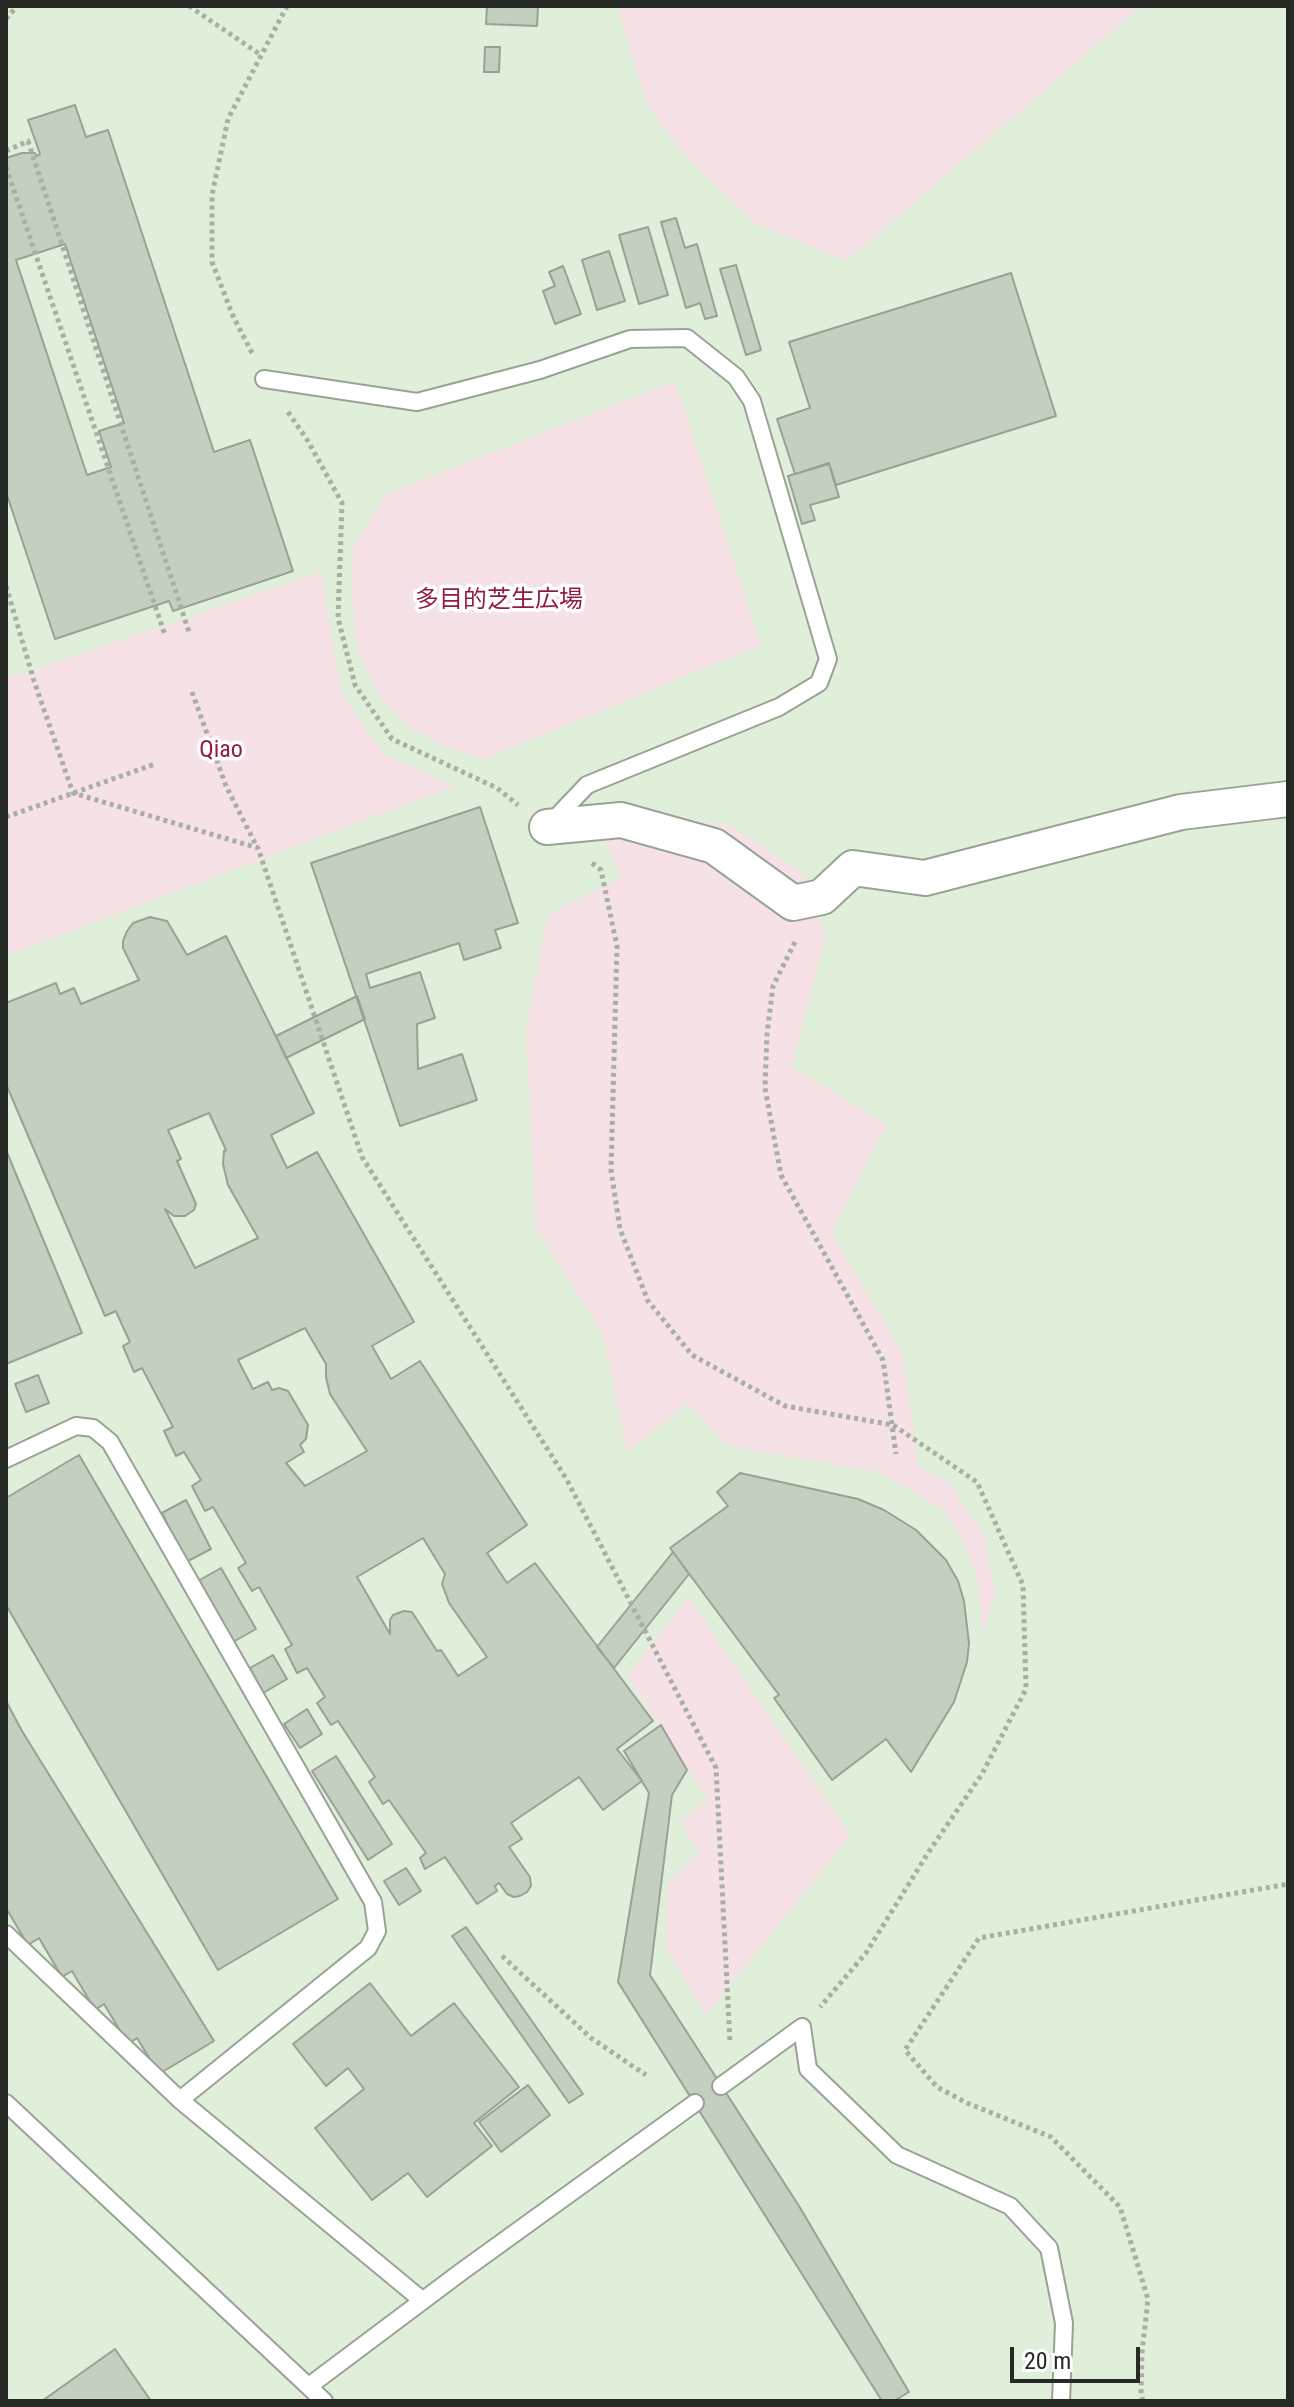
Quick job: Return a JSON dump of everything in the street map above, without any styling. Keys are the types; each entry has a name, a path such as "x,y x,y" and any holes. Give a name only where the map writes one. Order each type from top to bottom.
{"street":[{"path":"547,827 621,820 714,846 793,903 822,897 853,868 925,878 1181,812 1288,799"}],"lane":[{"path":"264,379 417,402 540,370 630,339 687,338 736,377 752,401 828,659 819,683 779,707 587,785 547,827"},
{"path":"6,1459 76,1426 93,1428 110,1442 373,1902 377,1931 368,1948 180,2100"},
{"path":"6,1934 180,2100 423,2301"},
{"path":"726,2082 802,2027 808,2069 897,2155 1010,2206 1049,2248 1064,2323 1061,2401"},
{"path":"6,2103 324,2401"},
{"path":"309,2386 695,2103"}],"path":[{"path":"6,19 17,6"},
{"path":"189,6 261,55"},
{"path":"287,6 228,119 212,195 212,262 233,316 264,379 308,441 342,503 338,618 355,685 392,739 497,788 601,870 617,946 611,1170 620,1229 648,1301 692,1355 785,1406 893,1425 977,1482 1023,1585 1026,1689 982,1774 866,1953 802,2027"},
{"path":"6,151 28,141 189,632"},
{"path":"6,167 165,635"},
{"path":"6,586 34,681 73,793"},
{"path":"192,692 226,786 258,848 362,1157 567,1480 716,1768 726,2082"},
{"path":"6,817 155,764"},
{"path":"73,793 258,848"},
{"path":"822,897 808,914 803,930 787,954 773,986 765,1088 781,1175 883,1360 896,1454"},
{"path":"1143,2401 1142,2352 1148,2299 1120,2207 1051,2137 967,2103 937,2087 905,2050 979,1938 1288,1884"},
{"path":"502,1956 591,2038 646,2075"}],"shaded area":[{"path":"6,6 1288,6 1288,2401 6,2401"}],"green space":[{"path":"617,6 1142,6 847,261 756,224 689,160 648,107"},
{"name":"多目的芝生広場","path":"675,381 761,645 485,759 444,746 407,726 379,695 357,650 351,597 353,547 387,494"},
{"name":"Qiao","path":"321,572 342,695 385,755 455,786 6,956 6,679"},
{"path":"588,805 731,826 800,871 826,933 792,1067 887,1125 831,1232 903,1353 918,1467 950,1483 983,1534 996,1593 983,1634 977,1579 966,1546 943,1509 878,1472 727,1446 688,1403 627,1452 603,1334 536,1228 526,1031 547,916 621,877"},
{"path":"688,1597 851,1835 706,2015 665,1947 668,1883 699,1852 680,1822 708,1800 627,1676"}],"building":[{"path":"487,6 538,6 537,26 486,24"},
{"path":"485,47 500,47 499,72 484,72"},
{"path":"75,105 86,137 108,130 214,452 250,440 293,571 173,611 169,601 55,639 6,492 6,158 22,153 40,154 28,120","holes":["65,244 124,423 99,431 111,467 87,475 16,260"]},
{"path":"676,218 685,248 697,244 717,316 705,319 700,303 686,308 661,222"},
{"path":"648,227 668,295 639,304 619,235"},
{"path":"609,251 625,301 597,310 582,260"},
{"path":"736,265 761,350 746,355 720,269"},
{"path":"563,266 581,314 555,324 543,291 555,286 549,272"},
{"path":"1011,273 1056,416 836,485 829,463 795,474 777,419 810,408 789,342"},
{"path":"829,464 839,497 810,505 815,520 802,524 788,476"},
{"path":"480,807 518,923 495,930 501,948 464,960 459,943 366,974 370,988 420,972 435,1018 417,1024 418,1069 462,1054 477,1100 400,1126 311,863"},
{"path":"150,917 167,921 187,955 226,936 314,1113 271,1135 287,1168 317,1152 414,1322 372,1346 391,1379 420,1361 527,1525 487,1553 507,1583 535,1563 653,1721 617,1749 642,1781 603,1810 579,1777 511,1823 522,1839 509,1847 530,1877 531,1886 520,1896 507,1894 499,1883 495,1886 497,1891 477,1904 445,1857 425,1869 420,1858 426,1853 389,1800 383,1804 369,1782 375,1777 338,1721 331,1725 317,1703 325,1697 307,1668 297,1673 285,1649 292,1645 259,1587 252,1591 238,1568 246,1563 213,1507 205,1511 192,1486 201,1480 184,1452 176,1456 164,1431 173,1427 142,1368 134,1372 123,1346 130,1342 116,1311 105,1316 6,1084 6,1003 56,983 60,994 74,988 81,1004 139,980 123,948 127,931 133,923","holes":["209,1113 226,1150 223,1164 228,1185 258,1238 195,1268 165,1209 174,1216 185,1216 194,1210 196,1204 177,1161 181,1159 168,1130","305,1328 326,1364 330,1394 367,1451 305,1486 286,1463 304,1452 300,1445 306,1439 308,1425 288,1391 279,1388 272,1390 268,1382 253,1389 238,1360","423,1538 445,1574 442,1584 449,1603 487,1657 458,1676 441,1650 437,1651 412,1612 393,1615 390,1634 357,1577"]},
{"path":"357,996 365,1019 286,1058 276,1036"},
{"path":"6,1150 82,1333 6,1364"},
{"path":"38,1375 49,1403 26,1412 15,1384"},
{"path":"79,1455 338,1899 218,1970 6,1605 6,1498"},
{"path":"740,1473 858,1499 884,1510 916,1530 946,1560 958,1581 964,1601 969,1643 967,1662 954,1702 911,1772 886,1739 832,1780 774,1698 779,1695 670,1548 728,1506 717,1492"},
{"path":"186,1500 211,1549 186,1562 162,1513"},
{"path":"673,1552 689,1574 614,1668 597,1647"},
{"path":"221,1568 256,1629 233,1642 198,1581"},
{"path":"273,1655 287,1679 263,1693 250,1668"},
{"path":"6,1701 214,2041 159,2074 137,2038 128,2044 104,2004 95,2010 72,1971 62,1977 39,1938 28,1945 6,1908"},
{"path":"307,1709 322,1734 300,1748 284,1724"},
{"path":"661,1725 687,1770 672,1795 650,1975 799,2206 909,2392 894,2401 882,2401 618,1982 649,1793 624,1751"},
{"path":"336,1756 392,1844 368,1860 312,1771"},
{"path":"406,1868 421,1891 399,1905 384,1881"},
{"path":"466,1927 583,2094 569,2103 452,1936"},
{"path":"370,1983 411,2036 454,2003 519,2087 474,2123 492,2146 427,2197 408,2173 372,2200 315,2128 364,2089 348,2068 326,2086 293,2044"},
{"path":"528,2085 550,2115 501,2152 479,2122"},
{"path":"115,2349 151,2401 42,2401"}]}
